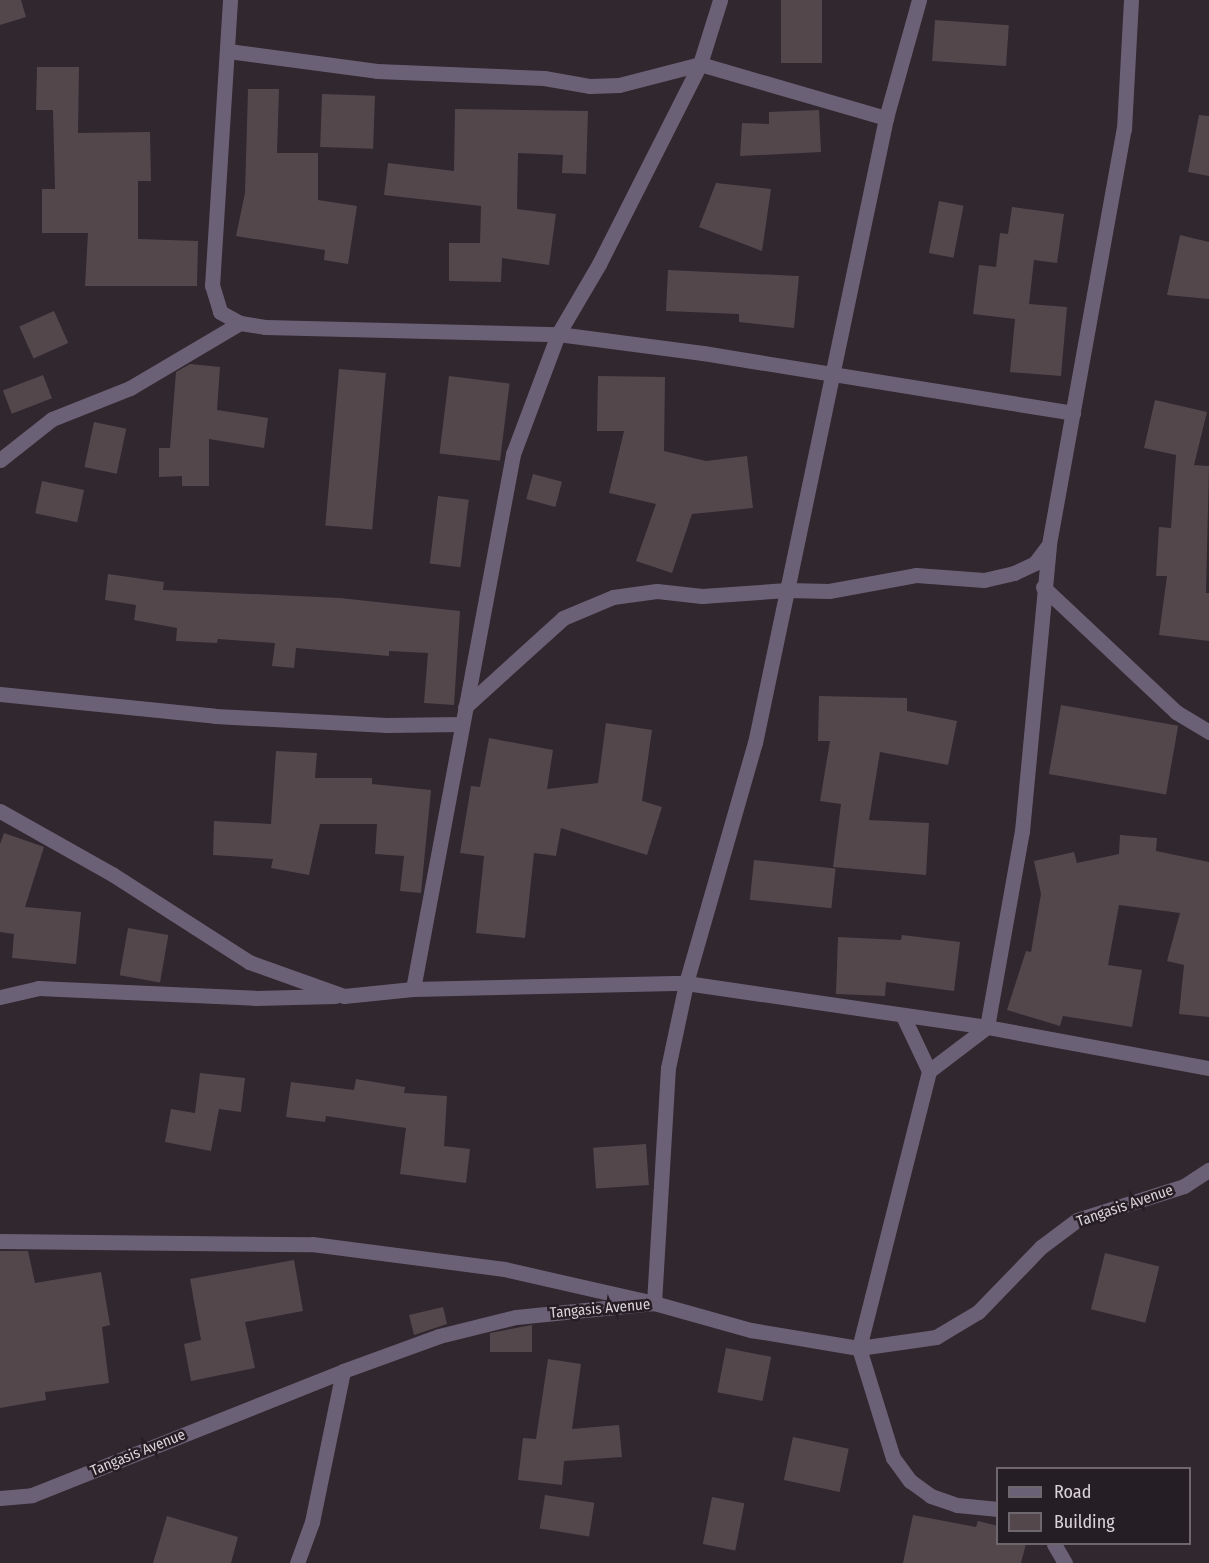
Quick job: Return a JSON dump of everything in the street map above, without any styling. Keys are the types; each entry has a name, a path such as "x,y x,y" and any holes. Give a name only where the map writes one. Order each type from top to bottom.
{"street":[{"path":"230,0 212,285 220,312 240,323 265,327 558,334 834,373 1073,413"},
{"path":"413,989 513,454 558,334 599,264 700,64 720,0"},
{"path":"0,1241 312,1244 504,1269 654,1303 668,1068 686,983 755,743 886,118 919,0"},
{"path":"996,1509 957,1505 931,1496 910,1481 893,1458 859,1348 929,1071 987,1028 1022,831 1042,587 1048,544 1124,129 1131,0"},
{"path":"228,51 377,71 544,78 590,86 619,86 700,64 886,118"},
{"path":"0,460 52,419 130,388 240,323"},
{"path":"465,707 563,618 613,597 657,591 702,596 787,590 830,591 916,575 984,580 1014,573 1035,563 1048,544"},
{"path":"1042,587 1176,712 1209,732"},
{"path":"0,694 215,716 387,725 462,724"},
{"path":"0,811 112,874 249,962 344,996"},
{"path":"0,997 38,988 255,998 344,996 413,989 686,983 987,1028 1209,1068"},
{"path":"903,1016 929,1071"},
{"name":"Tangasis Avenue","path":"0,1498 32,1495 343,1371 439,1336 516,1317 654,1303 751,1330 859,1348 936,1337 978,1312 1041,1247 1077,1220 1184,1186 1209,1170"},
{"path":"297,1563 312,1522 343,1371"},
{"path":"1055,1545 1065,1563"}],"building":[{"path":"0,0 21,0 26,17 0,25"},
{"path":"781,0 822,0 822,63 781,63"},
{"path":"935,20 1009,25 1006,66 932,61"},
{"path":"37,67 79,67 78,133 150,132 151,181 138,181 138,239 198,241 197,286 85,286 88,233 42,233 42,189 55,189 53,110 36,110"},
{"path":"248,89 279,89 277,153 318,153 318,200 357,206 348,264 324,260 325,250 236,236 245,193"},
{"path":"322,94 375,96 373,149 320,147"},
{"path":"455,109 588,111 586,174 562,173 563,155 518,153 517,209 556,214 549,265 502,258 501,282 449,281 449,243 480,243 481,206 384,195 388,163 454,171"},
{"path":"819,110 821,152 740,156 742,123 769,124 769,112"},
{"path":"1199,115 1209,116 1209,176 1188,172"},
{"path":"716,183 771,189 762,251 699,227"},
{"path":"939,201 964,206 953,258 929,253"},
{"path":"1012,207 1064,214 1057,263 1034,260 1029,304 1067,307 1061,376 1010,372 1015,319 973,314 979,265 996,267 1000,233 1008,234"},
{"path":"1180,235 1209,242 1209,299 1167,295"},
{"path":"668,270 799,276 794,328 739,322 739,314 666,311"},
{"path":"54,311 68,343 34,358 19,326"},
{"path":"190,364 220,367 217,410 268,418 264,448 209,439 209,486 182,486 182,476 159,477 159,448 170,448 176,372"},
{"path":"339,369 386,373 372,529 325,525"},
{"path":"43,375 52,398 12,414 3,390"},
{"path":"449,376 510,383 500,461 439,453"},
{"path":"598,376 665,377 664,451 706,461 747,456 753,508 692,514 672,573 636,561 656,504 609,493 624,431 597,431"},
{"path":"1155,400 1207,412 1194,465 1209,466 1206,593 1209,593 1209,641 1159,635 1167,576 1156,576 1159,527 1171,528 1176,455 1144,448"},
{"path":"94,422 126,429 117,474 84,467"},
{"path":"533,474 562,482 555,507 526,499"},
{"path":"42,481 84,490 77,522 35,513"},
{"path":"438,496 469,500 460,567 430,563"},
{"path":"108,574 164,582 163,590 340,598 460,611 454,705 424,703 428,653 389,651 389,656 296,648 294,668 272,666 275,643 218,639 217,643 176,641 177,628 134,620 136,605 105,600"},
{"path":"819,696 907,698 907,711 957,721 948,765 880,752 869,820 929,823 926,875 833,867 841,804 820,801 830,741 818,741"},
{"path":"1061,705 1178,726 1166,795 1049,774"},
{"path":"606,723 652,730 642,801 662,807 647,855 561,828 556,856 534,853 525,938 476,933 484,856 460,853 471,786 480,787 489,738 553,750 547,789 598,783"},
{"path":"276,751 317,753 315,778 372,778 372,784 431,790 421,893 400,891 404,856 375,854 377,824 320,824 309,875 271,868 273,859 213,855 214,821 271,824"},
{"path":"4,833 44,847 25,907 81,912 76,964 12,958 14,934 0,932 0,844"},
{"path":"1120,835 1157,838 1156,851 1209,862 1209,1017 1179,1014 1184,965 1167,961 1180,913 1119,905 1108,965 1142,970 1132,1027 1063,1016 1060,1026 1007,1010 1026,951 1031,952 1041,894 1034,861 1074,852 1077,863 1119,854"},
{"path":"754,860 836,869 831,908 750,900"},
{"path":"128,928 168,935 160,982 120,975"},
{"path":"902,935 960,942 954,991 886,982 885,996 836,994 838,937 901,940"},
{"path":"200,1073 245,1078 241,1112 219,1109 211,1151 165,1142 171,1109 195,1113"},
{"path":"356,1079 405,1087 404,1093 447,1096 444,1146 470,1149 466,1183 400,1174 406,1128 326,1116 325,1122 286,1117 291,1082 354,1090"},
{"path":"646,1144 649,1185 596,1189 593,1148"},
{"path":"0,1251 28,1251 35,1283 101,1272 110,1325 102,1327 109,1383 45,1392 46,1400 0,1408"},
{"path":"1105,1253 1159,1267 1145,1323 1091,1309"},
{"path":"294,1260 303,1311 245,1322 255,1368 191,1381 184,1344 201,1340 190,1279"},
{"path":"443,1307 447,1324 414,1335 409,1315"},
{"path":"532,1325 532,1352 490,1352 490,1333"},
{"path":"726,1348 771,1357 763,1401 717,1392"},
{"path":"548,1359 581,1364 572,1429 619,1425 622,1457 564,1461 562,1485 518,1480 523,1438 536,1439"},
{"path":"793,1437 849,1449 840,1492 784,1480"},
{"path":"545,1495 594,1503 589,1536 540,1529"},
{"path":"712,1497 744,1503 735,1550 703,1544"},
{"path":"913,1515 976,1527 978,1521 996,1526 996,1545 1026,1545 1021,1563 903,1563"},
{"path":"167,1516 238,1537 231,1563 153,1563"}]}
